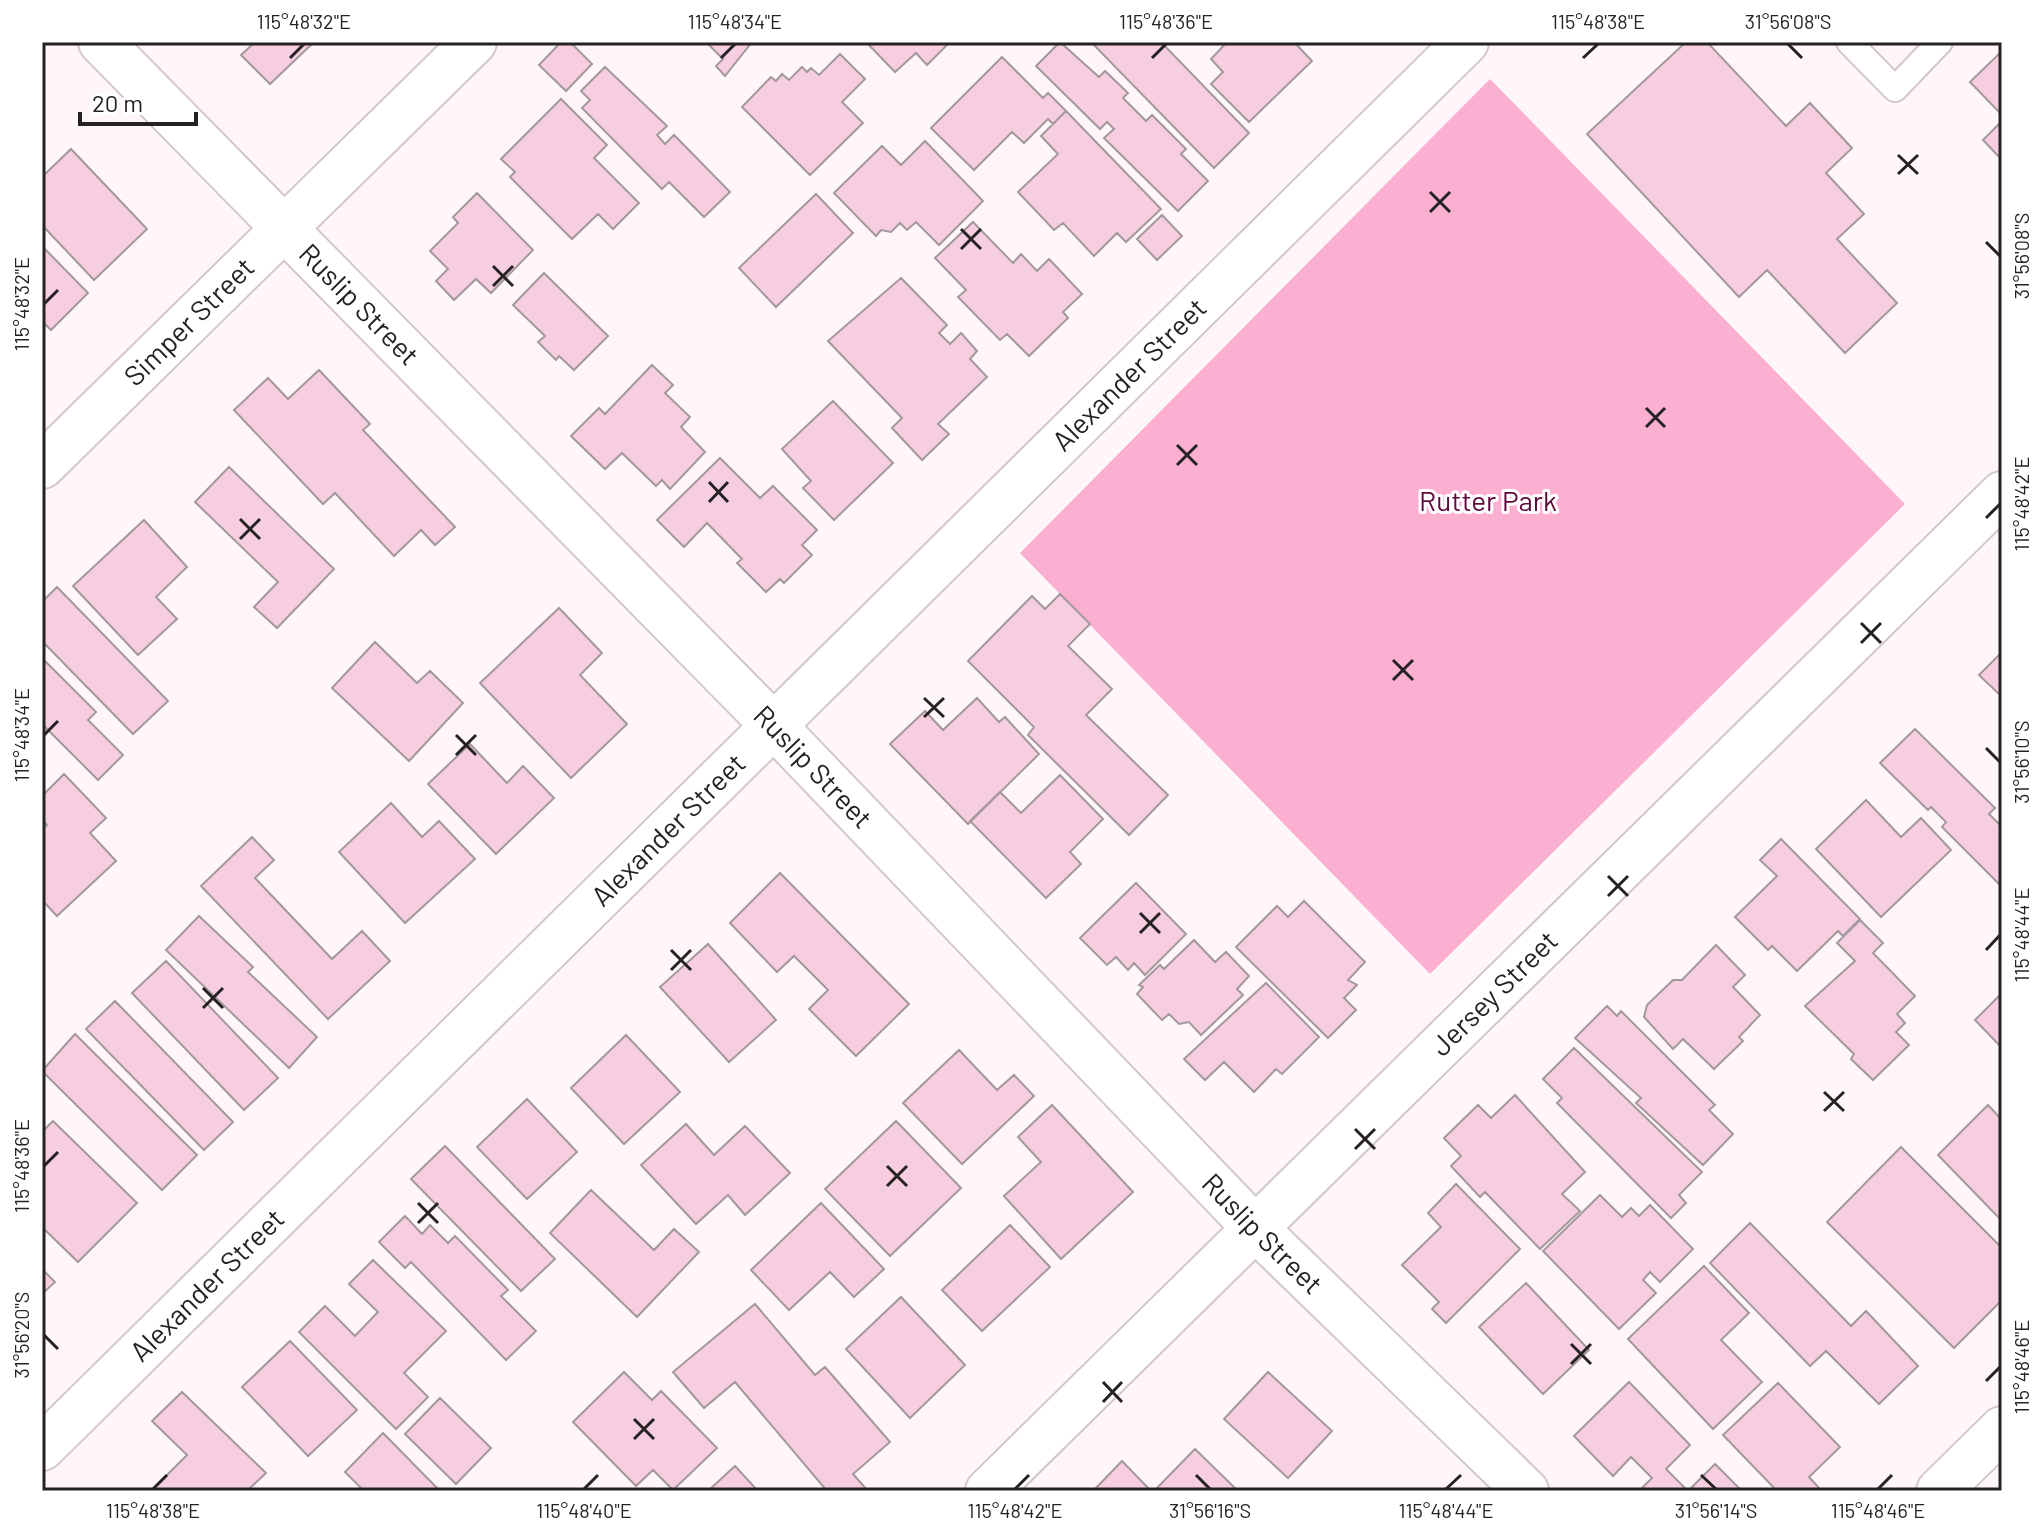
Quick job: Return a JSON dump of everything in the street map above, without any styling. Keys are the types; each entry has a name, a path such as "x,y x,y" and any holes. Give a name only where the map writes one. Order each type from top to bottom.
{"street":[{"name":"Ruslip Street","path":"101,42 774,726 1255,1228 1526,1491"},
{"name":"Simper Street","path":"42,466 474,42"},
{"name":"Alexander Street","path":"42,1448 1466,42"},
{"name":"Jersey Street","path":"988,1491 2002,494"},
{"path":"1939,1491 2002,1429"}],"lane":[{"path":"1849,42 1895,89 1940,42"}],"green space":[{"name":"Rutter Park","path":"1490,79 1905,504 1430,974 1020,553"}],"building":[{"path":"255,42 314,42 270,84 241,55"},
{"path":"561,42 570,42 592,64 566,91 539,65"},
{"path":"706,42 752,42 725,76 716,66 723,59"},
{"path":"866,42 950,42 927,65 916,53 895,72"},
{"path":"1060,42 1099,77 1105,71 1128,93 1123,98 1146,121 1152,115 1186,149 1181,154 1208,181 1178,211 1104,138 1114,129 1107,122 1100,129 1036,66"},
{"path":"1091,42 1161,42 1249,133 1214,168"},
{"path":"1227,42 1294,42 1312,61 1249,122 1211,84 1223,72 1211,59"},
{"path":"1686,42 1707,42 1786,126 1810,103 1852,148 1826,173 1864,214 1837,239 1897,303 1845,353 1767,270 1739,297 1587,134"},
{"path":"2002,51 2002,115 1970,82"},
{"path":"840,54 865,79 842,102 863,123 810,175 742,107 771,77 776,81 782,74 789,80 802,67 807,72 811,68 819,75"},
{"path":"1002,57 1043,98 1048,93 1066,111 1053,124 1048,119 1024,143 1012,132 974,170 931,128"},
{"path":"605,67 667,126 657,135 665,144 674,135 730,192 704,217 669,182 662,189 582,108 590,100 581,91"},
{"path":"561,99 607,145 594,158 639,203 613,229 598,214 572,239 510,177 515,172 501,159"},
{"path":"1066,111 1161,209 1126,242 1117,233 1094,256 1063,223 1054,230 1018,192 1058,154 1041,136"},
{"path":"2002,121 2002,160 1983,140"},
{"path":"925,141 983,201 939,245 916,222 907,230 900,223 891,232 881,230 876,236 834,193 882,146 901,165"},
{"path":"71,149 147,229 94,280 42,225 42,177"},
{"path":"477,193 533,250 491,293 476,279 454,300 436,281 448,269 430,251 458,223 453,217"},
{"path":"816,194 853,233 776,307 739,268"},
{"path":"1162,215 1182,236 1157,260 1137,239"},
{"path":"973,222 1013,263 1021,254 1037,271 1049,259 1082,294 1063,312 1068,318 1029,356 1007,334 1000,340 958,297 966,290 935,258"},
{"path":"42,246 88,293 51,330 42,321"},
{"path":"544,273 608,336 574,370 559,356 556,360 538,342 545,336 513,305"},
{"path":"901,278 947,325 939,333 950,344 961,333 977,351 970,359 987,377 938,424 949,434 922,460 892,428 902,418 828,341"},
{"path":"652,365 673,385 665,393 690,417 681,427 705,452 670,489 662,480 656,486 622,453 605,469 571,436 599,408 605,414"},
{"path":"319,370 370,424 363,430 455,527 435,545 421,530 394,556 335,493 323,504 234,410 268,378 288,399"},
{"path":"833,401 893,463 834,520 803,488 811,481 782,449"},
{"path":"720,458 760,498 773,486 817,530 802,545 812,555 784,583 780,579 766,592 737,563 742,559 707,523 684,547 657,520"},
{"path":"229,467 334,569 277,628 254,607 278,582 195,502"},
{"path":"144,520 187,567 156,597 177,619 138,655 73,586"},
{"path":"57,587 168,701 133,734 42,641 42,602"},
{"path":"1060,594 1090,624 1068,646 1112,689 1086,715 1168,795 1129,835 1028,735 1034,727 968,661 1032,596 1045,609"},
{"path":"559,608 602,653 580,675 627,724 571,778 480,683"},
{"path":"375,642 417,683 430,671 463,703 409,761 332,688"},
{"path":"2002,652 2002,697 1979,675"},
{"path":"42,658 96,712 88,720 123,755 98,780 42,724"},
{"path":"977,698 999,722 1005,717 1039,754 968,824 890,744 925,711 943,730"},
{"path":"1915,729 1995,808 1989,814 2002,827 2002,887 1942,827 1946,822 1931,807 1928,810 1880,763"},
{"path":"470,744 507,783 523,766 554,798 496,854 428,784"},
{"path":"64,774 106,818 90,833 116,861 57,916 42,900 42,830 47,825 42,819 42,796"},
{"path":"1060,775 1103,819 1070,852 1081,864 1046,898 970,821 1000,792 1021,813"},
{"path":"1866,800 1901,837 1921,818 1951,850 1881,917 1816,849"},
{"path":"391,803 422,837 439,821 475,859 405,923 339,852"},
{"path":"252,837 274,860 255,878 332,959 362,931 390,961 328,1019 201,886"},
{"path":"1781,839 1860,919 1843,936 1838,931 1797,971 1772,946 1768,950 1735,917 1777,876 1760,860"},
{"path":"780,873 909,1004 856,1056 809,1009 828,990 794,956 777,972 730,923"},
{"path":"1136,883 1186,934 1145,975 1134,963 1128,970 1116,957 1107,965 1080,938"},
{"path":"1304,901 1365,962 1348,980 1357,985 1344,998 1356,1010 1328,1038 1236,947 1277,906 1288,917"},
{"path":"199,916 253,967 248,972 317,1037 289,1068 166,950"},
{"path":"1860,920 1883,943 1873,953 1915,996 1897,1014 1905,1023 1896,1032 1909,1045 1873,1080 1851,1059 1854,1054 1805,1006 1855,961 1837,943"},
{"path":"1194,940 1215,962 1226,952 1249,976 1237,989 1243,995 1201,1035 1189,1022 1179,1024 1169,1014 1162,1020 1137,994 1143,987 1139,985 1160,965 1164,969"},
{"path":"708,944 776,1020 729,1062 660,987"},
{"path":"1716,945 1745,975 1733,987 1760,1015 1739,1037 1743,1041 1714,1069 1683,1039 1673,1049 1644,1017 1647,1005 1673,980 1682,980"},
{"path":"166,961 278,1078 244,1110 132,993"},
{"path":"1266,983 1319,1037 1282,1074 1276,1069 1254,1092 1224,1062 1205,1080 1184,1059"},
{"path":"2002,993 2002,1048 1975,1020"},
{"path":"115,1001 233,1122 204,1150 86,1029"},
{"path":"1607,1006 1617,1016 1621,1011 1715,1105 1709,1110 1733,1134 1703,1165 1636,1103 1641,1098 1575,1038"},
{"path":"75,1034 197,1155 162,1190 42,1071"},
{"path":"626,1035 680,1092 624,1144 571,1088"},
{"path":"1574,1048 1702,1172 1679,1195 1686,1203 1671,1218 1557,1103 1562,1098 1543,1079"},
{"path":"959,1050 997,1090 1014,1075 1034,1096 962,1164 903,1103"},
{"path":"1515,1095 1585,1172 1562,1194 1580,1211 1540,1249 1485,1192 1480,1197 1451,1166 1461,1156 1444,1138 1478,1105 1491,1118"},
{"path":"527,1099 577,1152 527,1199 477,1147"},
{"path":"1052,1105 1133,1192 1061,1259 1004,1196 1041,1162 1018,1137"},
{"path":"1988,1105 2002,1120 2002,1221 1938,1155"},
{"path":"53,1121 137,1203 78,1262 42,1227 42,1132"},
{"path":"896,1121 961,1188 890,1256 825,1189"},
{"path":"686,1124 714,1155 745,1126 790,1173 745,1215 728,1195 696,1224 641,1165"},
{"path":"445,1146 555,1259 521,1291 411,1179"},
{"path":"1901,1147 2002,1248 2002,1300 1954,1348 1827,1222"},
{"path":"1456,1184 1520,1249 1446,1323 1432,1309 1439,1302 1402,1265 1441,1227 1428,1213"},
{"path":"591,1190 654,1250 674,1229 699,1252 637,1317 550,1233"},
{"path":"1600,1195 1622,1217 1631,1208 1639,1216 1650,1205 1693,1249 1660,1282 1650,1272 1643,1280 1656,1293 1619,1329 1543,1251"},
{"path":"821,1203 884,1269 854,1297 830,1272 789,1310 751,1270"},
{"path":"405,1216 422,1234 430,1225 448,1243 455,1236 508,1290 501,1296 536,1331 506,1360 411,1262 405,1268 379,1242"},
{"path":"1750,1223 1851,1326 1866,1311 1918,1366 1879,1404 1826,1351 1810,1366 1710,1263"},
{"path":"1010,1225 1050,1267 982,1331 942,1290"},
{"path":"373,1260 446,1331 404,1373 428,1397 396,1429 299,1332 325,1306 355,1336 378,1312 349,1284"},
{"path":"1704,1266 1749,1313 1721,1340 1762,1382 1713,1429 1628,1339"},
{"path":"42,1269 55,1282 42,1294"},
{"path":"1526,1283 1589,1350 1543,1394 1479,1327"},
{"path":"901,1297 965,1365 910,1418 846,1349"},
{"path":"755,1304 815,1375 825,1367 890,1442 853,1474 868,1491 827,1491 735,1382 704,1408 673,1372"},
{"path":"290,1341 357,1410 308,1456 242,1387"},
{"path":"624,1372 652,1400 661,1391 717,1448 673,1490 653,1470 636,1486 573,1422"},
{"path":"1268,1372 1332,1431 1288,1478 1224,1419"},
{"path":"1629,1382 1690,1445 1666,1469 1688,1491 1639,1491 1652,1478 1631,1457 1613,1476 1574,1436"},
{"path":"1778,1383 1840,1447 1809,1477 1819,1488 1816,1491 1777,1491 1723,1435"},
{"path":"182,1392 266,1473 247,1491 151,1491 187,1455 152,1421"},
{"path":"440,1398 491,1448 456,1484 405,1434"},
{"path":"383,1433 440,1491 364,1491 345,1472"},
{"path":"1195,1449 1238,1491 1154,1491"},
{"path":"1122,1461 1151,1491 1093,1491"},
{"path":"1715,1464 1742,1491 1688,1491"},
{"path":"735,1466 758,1491 708,1491"}]}
